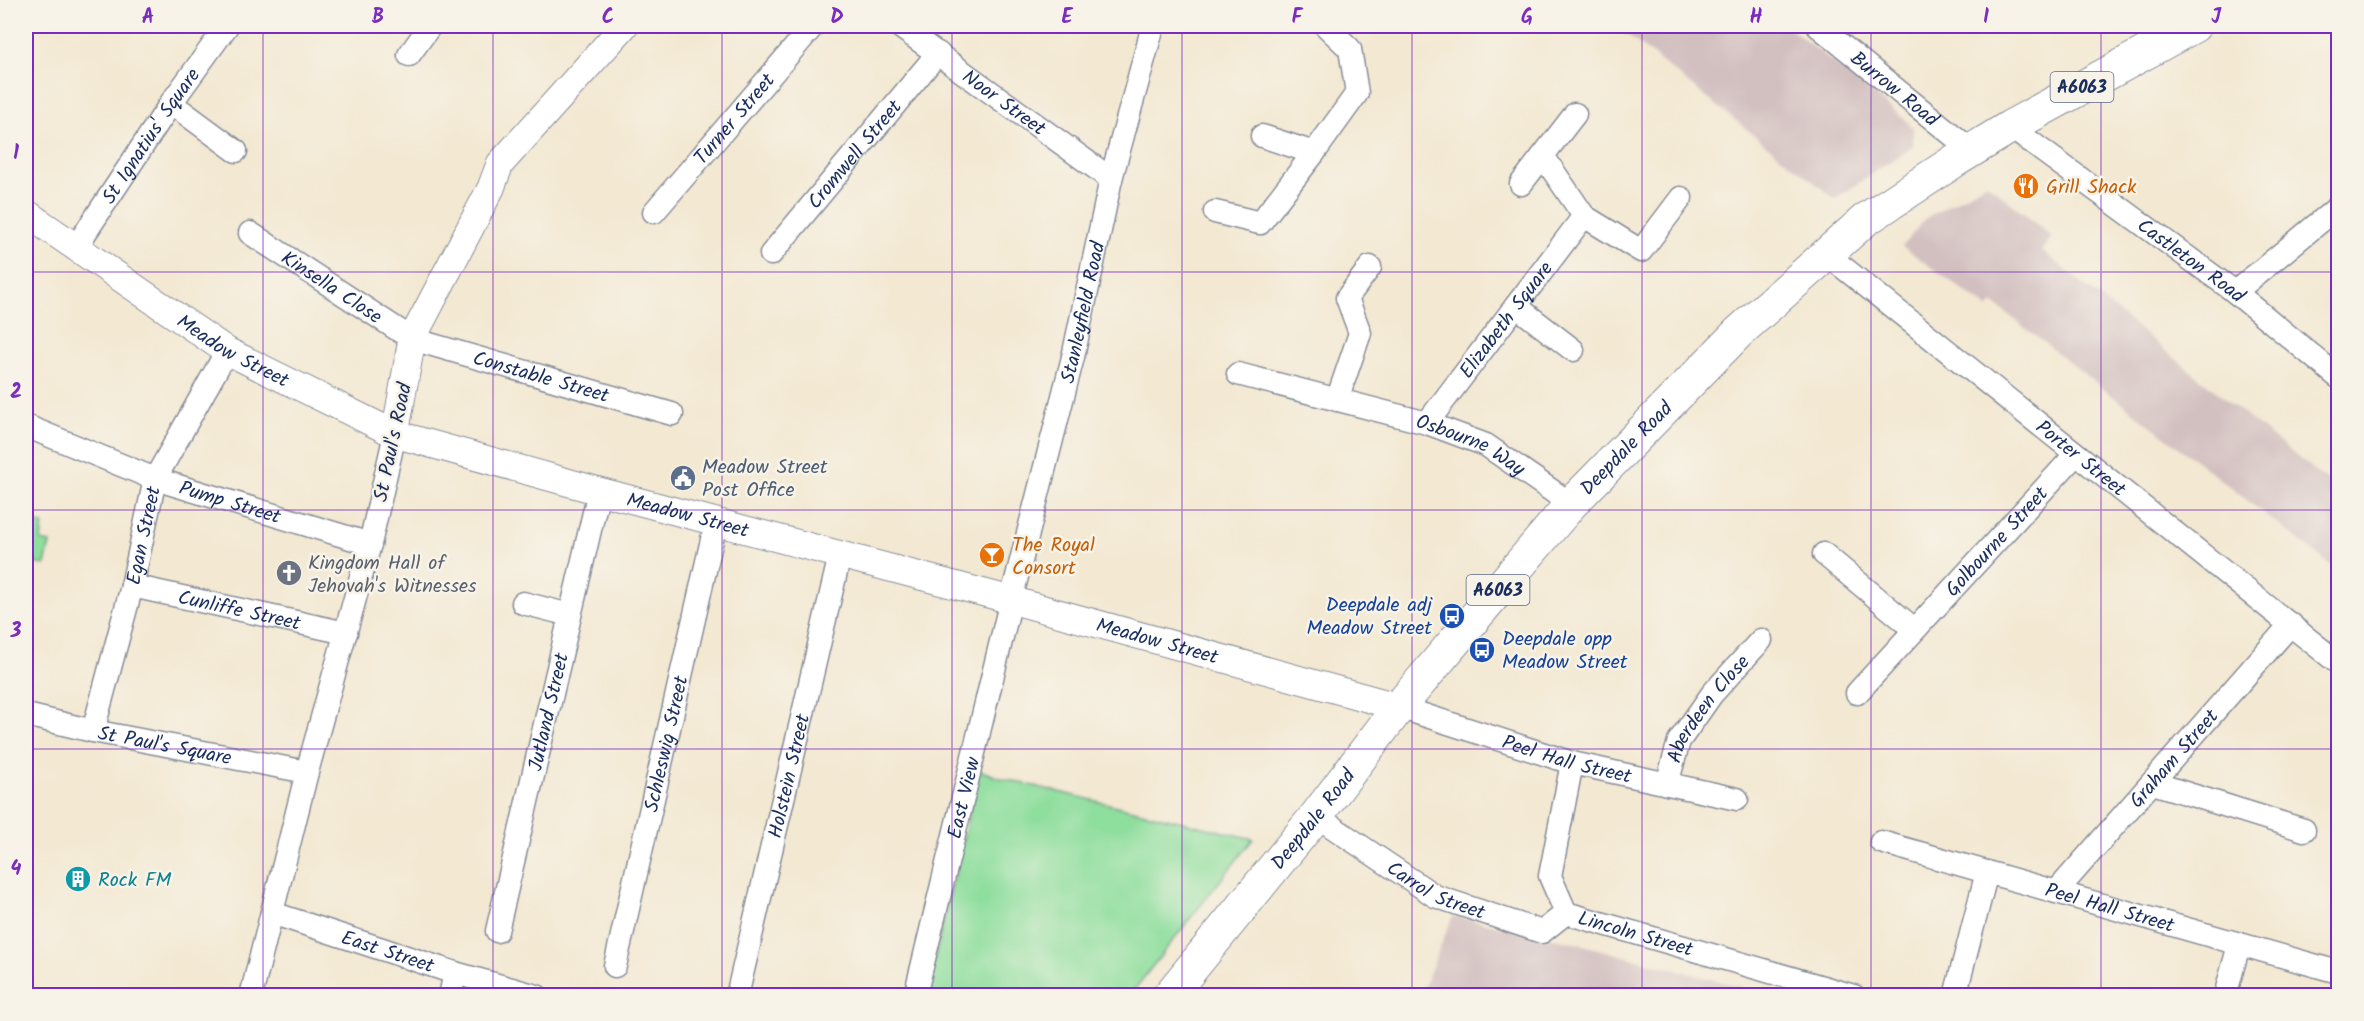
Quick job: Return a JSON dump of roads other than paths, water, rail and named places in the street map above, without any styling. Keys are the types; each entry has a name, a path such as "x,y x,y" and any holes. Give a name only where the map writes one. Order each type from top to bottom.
{"main road":[{"name":"Deepdale Road","path":"1169,996 1316,816 1399,707 1571,504 1739,332 1864,220 2010,127 2194,26"}],"street":[{"name":"St Ignatius' Square","path":"76,247 171,103 227,26"},
{"path":"409,55 430,26"},
{"name":"Turner Street","path":"654,212 813,26"},
{"name":"Noor Street","path":"899,26 1111,178"},
{"name":"Stanleyfield Road","path":"1011,600 1073,357 1111,178 1153,26"},
{"path":"1215,212 1260,223 1358,93 1350,49 1326,26"},
{"name":"St Paul's Road","path":"272,914 307,772 370,544 395,434 412,339 491,188 500,164 618,27"},
{"name":"Burrow Road","path":"1831,29 1963,155"},
{"name":"Cromwell Street","path":"771,254 938,53"},
{"path":"171,103 236,151"},
{"path":"1521,184 1575,114"},
{"name":"Castleton Road","path":"2010,127 2235,292 2338,377"},
{"path":"1262,136 1314,153"},
{"path":"1543,156 1584,216 1641,251 1681,198"},
{"path":"2235,292 2338,207"},
{"name":"Meadow Street","path":"26,213 227,351 395,434 1399,707"},
{"name":"Elizabeth Square","path":"1426,423 1584,216"},
{"name":"Kinsella Close","path":"250,233 412,339"},
{"name":"Porter Street","path":"1825,253 2338,663"},
{"path":"1337,400 1360,333 1347,298 1370,267"},
{"path":"1516,306 1573,350"},
{"name":"Constable Street","path":"412,339 672,414"},
{"name":"Egan Street","path":"93,731 132,586 155,479 227,351"},
{"name":"Osbourne Way","path":"1238,374 1426,423 1486,445 1571,504"},
{"name":"Pump Street","path":"26,426 155,479 370,544"},
{"name":"Golbourne Street","path":"1857,693 2076,454"},
{"name":"Jutland Street","path":"496,931 599,491"},
{"name":"Schleswig Street","path":"615,966 716,522"},
{"path":"1824,554 1914,629"},
{"name":"Holstein Street","path":"737,996 840,555"},
{"name":"Cunliffe Street","path":"132,586 346,633"},
{"name":"East View","path":"915,996 1011,600"},
{"path":"523,603 570,615"},
{"name":"Graham Street","path":"2056,892 2291,624"},
{"name":"Aberdeen Close","path":"1667,784 1679,741 1712,694 1761,640"},
{"name":"Peel Hall Street","path":"1399,707 1572,763 1737,799"},
{"name":"St Paul's Square","path":"26,715 93,731 307,772"},
{"name":"Lincoln Street","path":"1572,763 1550,876 1566,913 1854,996"},
{"path":"2152,783 2304,831"},
{"name":"Carrol Street","path":"1316,816 1435,896 1542,932 1566,913"},
{"name":"Peel Hall Street","path":"1881,842 2338,972"},
{"path":"1955,996 1987,872"},
{"path":"251,996 272,914"},
{"name":"East Street","path":"272,914 455,973 537,996"},
{"path":"2225,996 2239,945"},
{"path":"450,996 455,973"}],"place":[{"name":"Grill Shack","path":"2026,186"},
{"name":"Meadow Street Post Office","path":"683,478"},
{"name":"The Royal Consort","path":"992,555"},
{"name":"Kingdom Hall of Jehovah's Witnesses","path":"289,573"},
{"name":"Deepdale adj Meadow Street","path":"1452,616"},
{"name":"Deepdale opp Meadow Street","path":"1482,650"},
{"name":"Rock FM","path":"78,879"}]}
